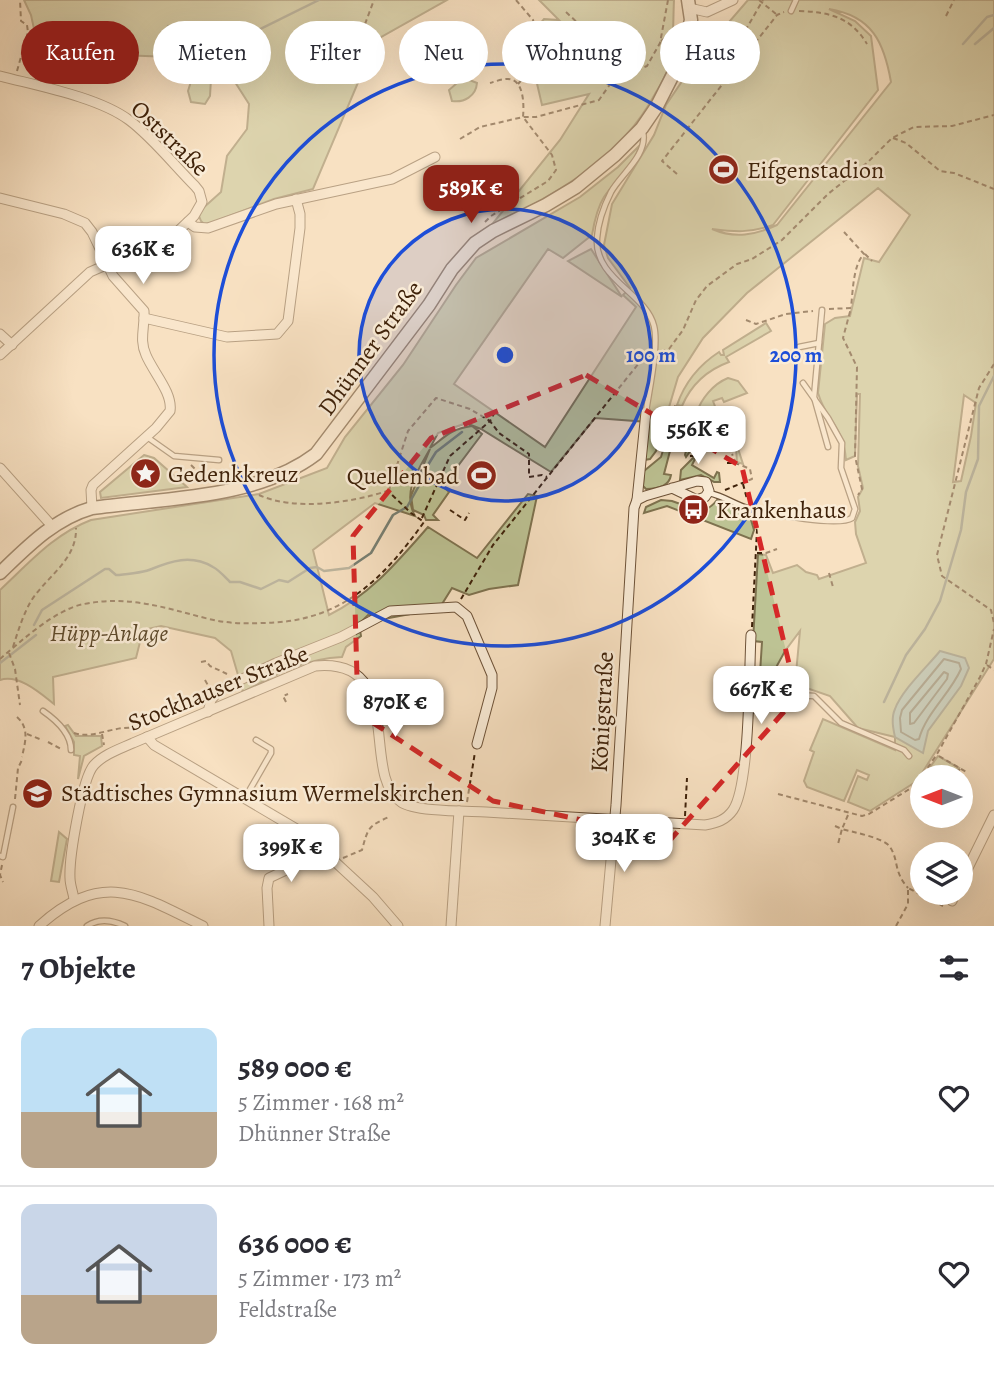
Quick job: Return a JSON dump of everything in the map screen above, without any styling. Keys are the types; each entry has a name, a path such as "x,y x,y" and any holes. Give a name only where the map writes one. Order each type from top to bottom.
{"main road":[{"path":"684,21 689,4"},
{"name":"Dhünner Straße","path":"0,573 52,526 68,516 92,508 246,487 292,471 321,449 429,305 452,270 475,243 576,187 615,155 642,128 668,84"}],"street":[{"path":"689,4 707,12 728,1"},
{"name":"Oststraße","path":"0,76 92,102 132,121 199,191 201,206 188,222"},
{"path":"0,355 90,272 161,242 188,222 195,227 208,228 296,199 393,179 435,157"},
{"path":"0,198 64,214 85,223 113,276 142,307 144,348 171,404 168,414 146,437 93,485 92,508"},
{"path":"144,317 227,337 277,334 288,321 300,229 296,199"},
{"path":"0,334 12,345"},
{"name":"Königstraße","path":"606,926 632,536 646,412"},
{"path":"0,468 52,526"},
{"path":"637,500 672,488 702,481 708,485 709,493 698,499 672,488"},
{"path":"208,712 216,693 276,663 341,637 390,611 456,607 467,616 492,675 492,688 477,744"},
{"name":"Stockhauser Straße","path":"74,900 70,880 71,859 89,773 95,764 144,733 208,712 309,668 326,666 347,669 365,683 371,696 386,774 393,794 400,802 411,807 716,823 726,818 734,809 743,784 751,635"},
{"path":"144,733 154,745 300,831 321,847 398,926"},
{"path":"451,926 458,811"},
{"path":"973,858 994,815"},
{"path":"269,926 269,878 301,863 321,847"},
{"path":"39,926 74,900 108,892 130,893 153,901 203,926"}],"lane":[{"path":"791,11 796,0"},
{"path":"642,128 643,146 613,190 602,212 596,241 603,262 616,281 649,312 655,327 646,412"},
{"path":"822,310 814,397 828,447"},
{"path":"799,347 819,343"},
{"path":"709,493 750,509 811,519 845,522 851,519 855,513 841,468 842,443 803,383"},
{"path":"146,437 174,456 219,460"},
{"path":"747,712 796,695 814,695 841,723 904,750 909,756"},
{"path":"43,711 60,725 71,742 70,752"},
{"path":"245,798 271,753 271,749 256,740"},
{"path":"0,856 3,857 14,804"},
{"path":"87,926 108,920 125,926"}],"path":[{"path":"15,80 28,32 27,25 21,21 19,15 20,0"},
{"path":"366,21 374,0"},
{"path":"516,0 533,21"},
{"path":"664,21 668,0"},
{"path":"946,16 954,0"},
{"path":"750,21 761,1 777,15"},
{"path":"760,37 777,15 791,11 821,11 854,26 867,44"},
{"path":"566,12 576,21"},
{"path":"646,67 660,43"},
{"path":"490,82 502,80"},
{"path":"483,225 491,216 548,181 556,170 552,155 523,117 521,89 518,84"},
{"path":"460,139 480,127 523,117 536,117 599,100 610,84"},
{"path":"677,174 662,161 723,84"},
{"path":"653,353 669,349 683,330 696,300 707,286 737,264 752,259 782,240 828,194 868,162 892,138 914,127 951,126 994,115"},
{"path":"892,138 906,144 940,171 954,173 994,189"},
{"path":"844,232 872,261"},
{"path":"853,502 857,500 862,489 855,456 857,367 843,338 860,258 864,254"},
{"path":"746,320 756,324 786,314 851,308"},
{"path":"456,607 493,545 654,344"},
{"path":"994,364 979,388 937,555 943,576 991,610 994,622"},
{"path":"388,491 408,432 436,398 470,409 490,421 499,433 529,454 529,477 548,477"},
{"path":"674,405 701,418 703,415 714,422"},
{"path":"421,520 450,456 490,421 495,412"},
{"path":"732,454 736,463"},
{"path":"690,456 699,456"},
{"path":"187,461 205,479 206,485"},
{"path":"727,463 736,463 750,469"},
{"path":"743,484 757,530 751,635"},
{"path":"246,487 274,502 363,499 388,491"},
{"path":"0,659 59,614 81,604 139,601 228,623 278,623 321,615 345,604 379,578 424,522 388,491"},
{"path":"450,510 465,520 469,513"},
{"path":"12,648 32,600 72,551 76,538 75,524"},
{"path":"756,552 766,553 776,549"},
{"path":"829,573 833,587"},
{"path":"930,765 986,664 994,629"},
{"path":"8,652 12,660 20,705"},
{"path":"201,662 206,661 210,666 227,674 235,683"},
{"path":"986,664 994,670"},
{"path":"286,702 283,696 288,694"},
{"path":"14,804 16,779 27,734 22,721 17,717"},
{"path":"60,725 70,724 73,733 78,735 102,734 129,727 144,733"},
{"path":"27,734 42,740"},
{"path":"102,734 104,746"},
{"path":"48,742 70,752"},
{"path":"467,800 477,744"},
{"path":"937,754 953,765"},
{"path":"685,823 687,778"},
{"path":"778,794 862,816 910,789"},
{"path":"838,844 849,813"},
{"path":"336,862 362,849 372,824 389,817"},
{"path":"835,826 883,841 890,846 899,877 908,888 908,904 896,926"},
{"path":"272,846 280,832 297,835 300,831"},
{"path":"1,869 3,882"}],"highlighted area":[{"path":"586,375 742,467 797,697 671,839 493,801 358,713 353,536 431,438"}],"green space":[{"path":"24,0 447,0 410,21 399,21 399,27 385,35 385,21 285,21 285,84 357,84 313,189 274,199 204,224 199,216 202,209 221,192 227,156 247,129 249,104 236,84 271,84 271,21 153,21 153,56 139,56 139,21 32,21"},
{"path":"539,0 674,0 673,21 660,21 661,84 640,117 604,157 561,188 490,227 560,140 589,94 542,105 537,84 646,84 646,21 542,21 559,20"},
{"name":"Hüpp-Anlage","path":"748,0 994,0 994,659 927,765 910,765 910,785 870,811 848,802 858,776 867,780 869,775 857,770 844,801 807,787 804,781 814,752 810,750 823,719 895,750 895,737 858,728 830,696 795,684 800,631 773,673 760,673 762,642 753,641 758,554 766,555 773,573 797,565 806,572 817,575 819,579 866,563 856,534 855,522 860,511 858,497 863,488 858,466 860,394 857,394 855,456 846,460 838,431 818,393 825,324 835,318 850,316 864,258 879,262 910,215 878,188 747,293 703,338 678,377 656,451 650,459 644,460 648,422 595,418 551,472 481,429 466,423 438,433 430,448 448,434 464,427 472,426 482,434 443,486 449,492 433,515 438,520 426,520 424,515 413,510 411,496 430,449 413,481 410,498 411,507 415,516 375,503 313,550 329,615 358,598 394,565 428,527 477,558 528,494 537,496 518,585 469,595 452,588 442,604 414,608 410,614 389,618 368,615 359,624 361,636 346,647 342,657 303,664 243,692 231,651 215,638 161,626 143,630 136,658 53,677 54,704 22,682 0,680 0,590 42,550 65,533 91,520 259,494 327,468 345,437 403,365 476,258 580,197 618,167 639,146 629,166 602,201 592,235 563,258 548,249 454,384 545,447 636,307 623,295 630,288 608,258 604,245 612,204 654,135 666,105 680,84 760,84 760,21 730,21","holes":["829,9 856,18 874,33 880,43 891,82 777,225 745,234 729,234 712,229 742,231 773,225 878,90 871,36 855,21","964,395 976,403 961,481 953,482"]},
{"path":"190,84 211,84 210,96 205,104 191,102 188,91"},
{"path":"456,84 477,84 472,95 465,100 452,101 449,90"},
{"path":"591,249 622,297 568,261"},
{"path":"766,323 771,331 726,357 729,362 707,374 690,391 682,406 677,405 689,382 705,363 719,352 724,355 723,350"},
{"path":"728,378 738,381 747,393 724,402 722,398 713,401 716,409 712,419 702,413 700,417 696,414 708,393"},
{"path":"676,408 681,409 664,474 671,475 670,479 662,486 646,489 643,486 644,471 661,457"},
{"path":"695,416 711,421 686,457 685,455"},
{"path":"724,422 731,427 743,464 737,462 736,448 729,443 732,436 718,428 713,436 709,434 719,423"},
{"path":"144,455 154,458 187,487 101,498 100,492"},
{"path":"695,459 692,465 714,478 717,472 719,473 720,482 701,475 680,480 681,470"},
{"path":"661,500 672,501 683,505 682,509 696,512 710,507 717,500 749,513 754,530 751,539 667,506 644,513 646,507"},
{"path":"68,725 76,736 101,736 102,746 84,756 78,779 80,756 74,755 74,742 65,726"},
{"path":"938,756 954,765 932,765"},
{"path":"59,832 67,839 59,882 51,881"}],"water":[{"path":"940,651 965,658 969,668 961,686 928,731 923,753 895,737 893,716 903,694"}],"waterway":[{"path":"271,24 319,0"},
{"path":"963,44 987,17 994,15"},
{"path":"975,44 994,28"},
{"path":"884,702 906,655 925,629 940,601 961,530 966,492 978,459 979,406 994,376"},
{"path":"34,625 42,610 105,569 116,575 146,571 173,562 197,561 215,568 230,582 240,582 261,589 279,580 288,582 310,568 317,567 324,571 349,568 371,553 393,515 407,507 436,452 462,432"},
{"path":"0,663 36,635"}],"place":[{"name":"Eifgenstadion","path":"724,170"},
{"name":"Gedenkkreuz","path":"145,474"},
{"name":"Quellenbad","path":"482,476"},
{"name":"Krankenhaus","path":"693,510"},
{"name":"Städtisches Gymnasium Wermelskirchen","path":"38,793"}]}
